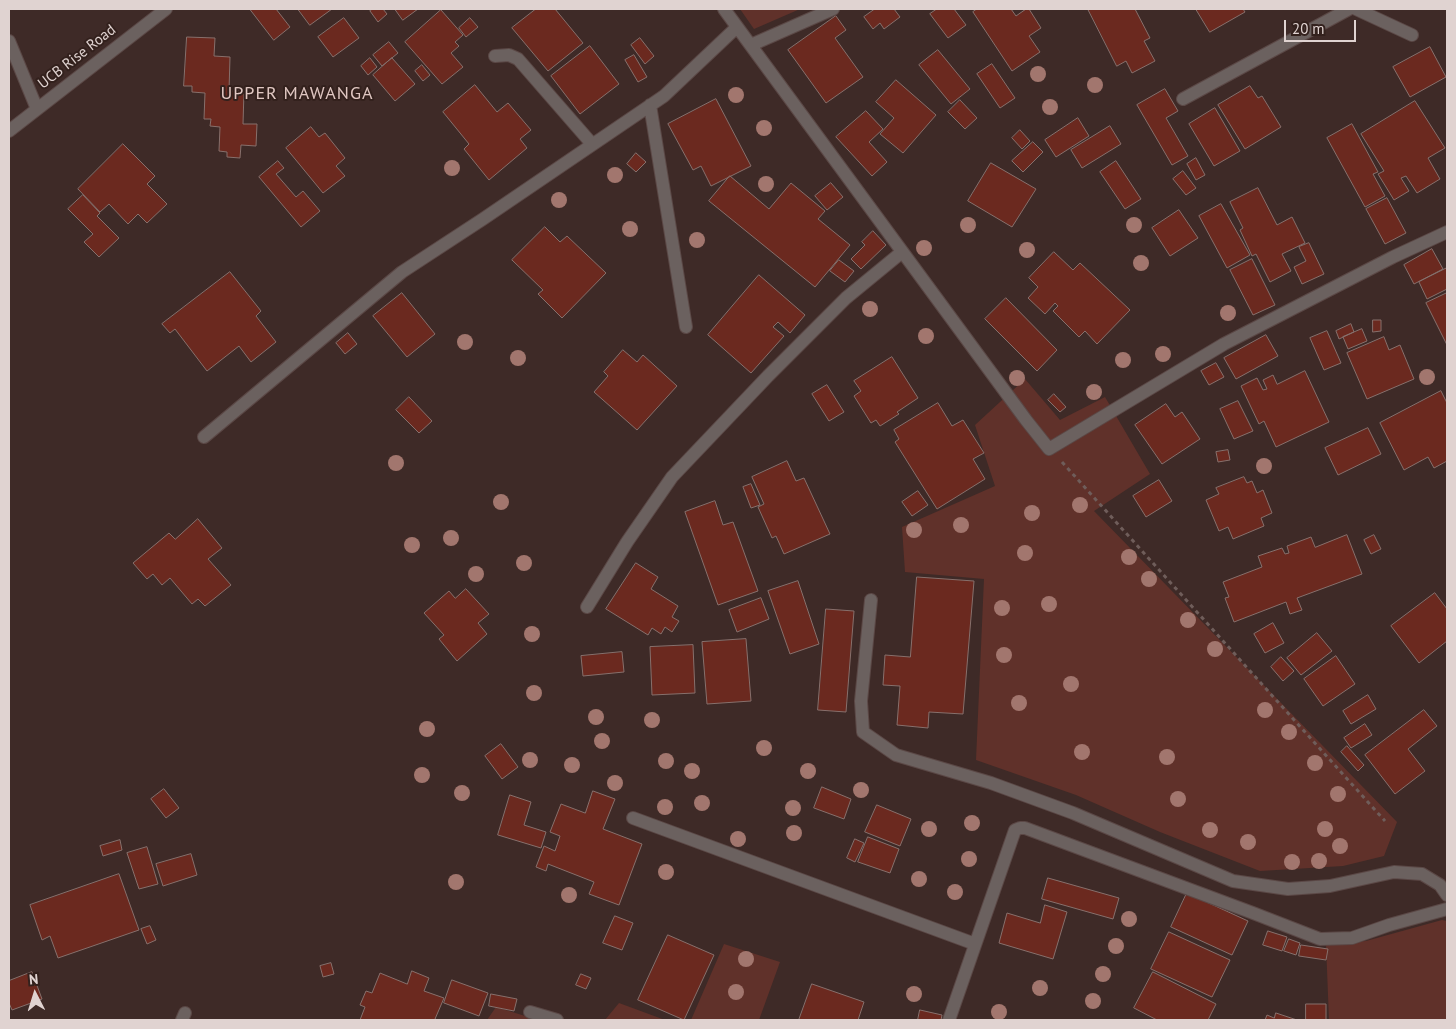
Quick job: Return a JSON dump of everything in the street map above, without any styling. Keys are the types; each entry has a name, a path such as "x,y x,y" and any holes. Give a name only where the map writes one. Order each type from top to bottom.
{"street":[{"name":"UCB Rise Road","path":"9,131 166,9"},
{"path":"724,9 1049,449 1224,344 1393,257 1447,232"},
{"path":"751,45 833,9"},
{"path":"1183,99 1349,9"},
{"path":"1356,9 1412,35"},
{"path":"204,438 402,272 664,96 737,26"},
{"path":"9,41 37,109"},
{"path":"495,56 509,55 518,59 592,144"},
{"path":"650,105 686,328"},
{"path":"587,607 627,542 672,476 846,298 902,252"},
{"path":"872,600 861,701 863,732 896,755 991,783 1074,812 1233,881 1288,889 1330,886 1394,872 1422,874 1440,885 1447,895"},
{"path":"633,818 975,944"},
{"path":"949,1020 1015,830 1020,828 1025,828 1226,902 1320,939 1352,938 1389,925 1447,910"},
{"path":"530,1012 557,1020"}],"path":[{"path":"1049,449 1385,821"}],"shaded area":[{"path":"740,9 800,9 754,29"},
{"path":"1025,379 1060,420 1105,397 1150,474 1094,511 1397,822 1384,856 1343,866 1260,871 1160,832 1076,795 976,760 984,579 905,572 902,527 995,486 975,425"},
{"path":"1442,920 1447,921 1447,1020 1329,1020 1326,944 1366,941"},
{"path":"724,944 780,962 759,1020 691,1020"},
{"path":"619,1003 665,1020 605,1020"},
{"path":"496,1007 538,1020 487,1020"}],"building":[{"path":"250,9 276,9 290,27 274,40"},
{"path":"298,9 332,9 310,25"},
{"path":"373,9 383,9 387,14 378,22 370,11"},
{"path":"395,9 418,9 403,20"},
{"path":"536,9 555,9 583,43 548,71 512,28"},
{"path":"875,9 894,9 900,17 884,29 880,23 873,29 864,17"},
{"path":"937,9 954,9 966,25 948,38 930,14"},
{"path":"977,9 1011,9 1016,16 1029,9 1041,28 1029,36 1040,52 1012,71 973,12"},
{"path":"1088,9 1135,9 1150,38 1144,41 1155,61 1132,73 1126,61 1117,66"},
{"path":"1196,9 1243,9 1245,12 1210,32"},
{"path":"441,10 463,35 455,42 459,46 451,53 463,67 442,84 405,42"},
{"path":"836,16 846,30 835,38 863,77 826,103 788,50"},
{"path":"344,18 359,38 333,57 318,37"},
{"path":"470,18 478,27 466,37 459,28"},
{"path":"187,37 215,38 214,56 230,57 229,91 244,91 243,124 257,124 256,146 241,145 240,158 227,157 227,152 219,151 220,127 210,126 211,119 204,119 205,93 192,92 192,86 184,86"},
{"path":"640,38 654,56 645,64 631,45"},
{"path":"389,42 398,53 382,66 373,55"},
{"path":"590,46 619,84 580,114 551,76"},
{"path":"1430,47 1446,77 1410,97 1393,67"},
{"path":"938,50 970,89 951,104 919,65"},
{"path":"634,55 647,77 638,82 625,60"},
{"path":"370,58 377,67 368,75 361,66"},
{"path":"392,58 415,84 395,101 373,75"},
{"path":"992,64 1015,98 1000,108 977,74"},
{"path":"422,65 430,75 423,81 415,71"},
{"path":"896,80 936,115 903,153 880,134 894,118 876,102"},
{"path":"475,85 497,112 508,103 531,130 520,139 527,148 489,180 464,149 469,144 443,112"},
{"path":"1250,86 1258,98 1262,96 1281,127 1245,149 1218,105"},
{"path":"1165,89 1178,111 1166,118 1188,156 1172,165 1137,105"},
{"path":"716,99 751,166 711,186 701,166 693,170 668,124"},
{"path":"960,100 977,118 965,129 948,112"},
{"path":"1415,101 1445,148 1428,158 1440,179 1417,193 1406,176 1401,178 1409,191 1394,200 1378,174 1384,171 1361,134"},
{"path":"1215,108 1240,151 1214,166 1189,124"},
{"path":"866,111 883,129 869,142 887,162 872,176 836,137"},
{"path":"1078,118 1089,136 1056,157 1045,140"},
{"path":"1352,124 1378,172 1373,174 1385,196 1365,207 1327,138"},
{"path":"1110,126 1121,144 1082,168 1071,150"},
{"path":"311,127 319,137 325,133 345,158 336,166 345,176 323,193 286,148"},
{"path":"1020,130 1030,141 1022,149 1012,138"},
{"path":"1033,142 1043,152 1023,172 1012,161"},
{"path":"123,144 155,176 147,184 167,204 147,223 138,214 128,224 109,204 100,212 78,189"},
{"path":"636,153 646,162 636,172 627,164"},
{"path":"1196,158 1205,175 1196,180 1187,164"},
{"path":"278,161 284,168 276,174 296,197 303,191 320,211 301,227 259,177"},
{"path":"1116,161 1141,199 1125,209 1100,172"},
{"path":"991,163 1036,189 1012,227 968,201"},
{"path":"1183,171 1196,188 1186,195 1173,179"},
{"path":"730,176 769,209 791,183 825,211 818,219 850,245 815,287 709,201"},
{"path":"831,183 843,197 827,210 815,196"},
{"path":"1258,188 1277,225 1292,217 1305,243 1282,254 1291,271 1270,282 1256,254 1252,256 1240,230 1243,228 1230,202"},
{"path":"83,195 100,213 97,216 119,238 99,257 84,242 93,234 68,209"},
{"path":"1387,198 1406,233 1385,244 1366,209"},
{"path":"1221,204 1250,255 1227,268 1199,216"},
{"path":"1179,210 1198,238 1170,256 1152,228"},
{"path":"545,227 560,242 567,236 606,273 562,318 538,294 543,290 512,260"},
{"path":"873,231 886,245 861,269 851,259 865,245 862,242"},
{"path":"1309,243 1324,274 1302,284 1294,267 1306,261 1299,247"},
{"path":"1432,249 1443,269 1414,284 1404,265"},
{"path":"1054,252 1073,270 1080,263 1130,310 1097,344 1085,331 1079,337 1053,311 1058,306 1055,303 1045,314 1028,298 1038,287 1029,278"},
{"path":"1252,259 1275,305 1253,315 1230,270"},
{"path":"839,260 854,271 845,282 830,271"},
{"path":"1447,268 1447,289 1427,299 1419,282"},
{"path":"230,272 261,311 256,316 276,342 251,362 239,346 207,371 175,329 170,333 162,324"},
{"path":"759,275 805,315 790,333 778,322 773,327 784,336 751,373 708,335"},
{"path":"402,293 435,334 407,357 373,316"},
{"path":"1447,293 1447,345 1426,303"},
{"path":"1006,298 1057,350 1037,371 985,319"},
{"path":"1373,320 1381,320 1381,331 1373,332"},
{"path":"1351,324 1354,332 1339,339 1336,331"},
{"path":"1362,329 1367,341 1348,349 1343,337"},
{"path":"1327,331 1341,363 1324,370 1310,338"},
{"path":"348,333 357,344 345,354 336,343"},
{"path":"1266,335 1278,356 1236,379 1224,358"},
{"path":"1384,337 1389,350 1400,345 1414,379 1367,399 1347,353"},
{"path":"623,350 637,362 643,355 677,386 637,430 594,392 608,376 604,372"},
{"path":"892,357 918,398 897,412 899,414 880,426 876,420 871,423 854,396 861,391 854,381"},
{"path":"1216,363 1224,377 1209,385 1201,371"},
{"path":"1305,371 1329,422 1276,447 1264,421 1259,424 1241,386 1257,378 1263,390 1267,389 1263,380 1273,375 1277,384"},
{"path":"827,385 844,412 829,421 812,394"},
{"path":"1441,391 1447,403 1447,461 1434,468 1428,457 1404,470 1380,423"},
{"path":"1054,394 1066,407 1060,412 1048,400"},
{"path":"409,397 432,421 419,433 396,410"},
{"path":"1238,401 1253,431 1234,439 1220,409"},
{"path":"938,403 952,426 963,420 984,453 973,459 985,479 937,509 895,442 899,439 894,430"},
{"path":"1166,404 1175,417 1182,412 1200,439 1162,464 1135,425"},
{"path":"1368,428 1381,454 1338,475 1325,448"},
{"path":"1228,450 1230,460 1218,462 1216,452"},
{"path":"787,461 796,481 804,478 830,534 784,554 776,536 772,538 758,507 764,504 752,477"},
{"path":"1244,477 1247,483 1252,481 1257,493 1263,490 1272,513 1261,518 1264,526 1233,539 1228,527 1219,531 1206,500 1219,494 1216,488"},
{"path":"1159,480 1172,501 1146,517 1133,496"},
{"path":"751,484 760,505 751,508 743,487"},
{"path":"918,491 928,505 912,516 902,502"},
{"path":"715,501 723,525 733,522 758,591 718,605 685,512"},
{"path":"198,519 222,548 208,559 231,585 205,606 198,599 192,604 170,578 162,585 153,574 147,579 133,563 169,533 175,539"},
{"path":"1347,535 1362,574 1297,598 1302,610 1290,614 1286,602 1234,622 1225,598 1229,597 1223,582 1262,567 1258,556 1282,548 1285,554 1289,553 1287,546 1311,537 1315,547"},
{"path":"1374,535 1381,549 1371,554 1364,540"},
{"path":"636,563 658,577 651,589 678,606 672,617 679,621 672,632 665,627 661,634 652,628 648,635 606,609"},
{"path":"917,577 974,581 963,714 929,712 928,728 897,725 900,686 883,685 885,655 910,657"},
{"path":"798,581 819,644 790,654 768,591"},
{"path":"466,589 489,614 478,623 487,634 457,661 439,639 444,635 424,613 449,591 455,598"},
{"path":"1435,593 1447,609 1447,641 1419,663 1391,626"},
{"path":"761,598 769,619 737,632 729,610"},
{"path":"826,609 854,611 846,712 818,710"},
{"path":"1273,623 1284,643 1265,653 1254,634"},
{"path":"1317,633 1332,651 1301,675 1287,658"},
{"path":"746,639 751,701 707,704 702,642"},
{"path":"693,645 695,693 652,695 650,647"},
{"path":"622,652 624,672 583,676 581,656"},
{"path":"1336,656 1355,684 1323,706 1304,679"},
{"path":"1281,657 1294,671 1283,681 1271,667"},
{"path":"1368,695 1376,709 1351,724 1343,711"},
{"path":"1424,710 1437,726 1408,749 1425,771 1395,794 1365,755"},
{"path":"1365,724 1372,735 1351,748 1344,738"},
{"path":"501,744 518,767 502,779 485,756"},
{"path":"1347,746 1364,765 1358,771 1341,752"},
{"path":"822,787 851,799 844,819 814,808"},
{"path":"164,789 179,808 166,818 151,799"},
{"path":"593,791 615,799 603,829 642,844 619,905 589,894 594,882 548,864 546,871 536,867 544,846 555,851 560,836 550,832 561,804 585,813"},
{"path":"510,795 531,802 524,825 546,832 541,848 498,835"},
{"path":"877,805 911,819 900,846 865,832"},
{"path":"868,837 899,849 890,873 858,862"},
{"path":"855,839 864,843 855,862 847,858"},
{"path":"120,840 122,850 103,856 100,846"},
{"path":"147,847 158,884 139,889 127,853"},
{"path":"191,854 197,875 163,886 156,864"},
{"path":"119,874 139,930 58,958 50,936 42,940 30,905"},
{"path":"1048,878 1119,898 1113,919 1042,899"},
{"path":"1187,893 1248,921 1232,955 1171,927"},
{"path":"1045,905 1067,912 1053,959 999,943 1007,913 1040,923"},
{"path":"615,916 633,923 622,950 603,943"},
{"path":"150,926 156,940 147,944 141,929"},
{"path":"1268,931 1287,937 1282,951 1263,945"},
{"path":"1169,932 1230,960 1212,997 1151,969"},
{"path":"668,935 714,955 684,1020 638,1000"},
{"path":"1289,939 1300,943 1296,955 1284,951"},
{"path":"1301,945 1328,949 1326,960 1299,956"},
{"path":"331,963 334,974 323,977 320,966"},
{"path":"412,971 429,978 424,991 444,998 435,1019 438,1020 360,1020 365,1007 360,1005 366,991 372,993 380,973 407,984"},
{"path":"32,972 42,999 12,1010 9,1003 9,981"},
{"path":"1153,972 1216,1004 1208,1020 1157,1020 1134,1008"},
{"path":"581,974 591,978 586,989 576,985"},
{"path":"452,980 488,993 479,1016 444,1003"},
{"path":"812,984 864,1002 858,1020 799,1020"},
{"path":"491,994 517,999 514,1011 489,1006"},
{"path":"1306,1004 1326,1004 1326,1020 1306,1020"},
{"path":"920,1010 942,1015 941,1020 918,1020"},
{"path":"1276,1013 1297,1020 1265,1020 1267,1015 1274,1018"}],"district":[{"name":"UPPER MAWANGA","path":"297,94"}]}
